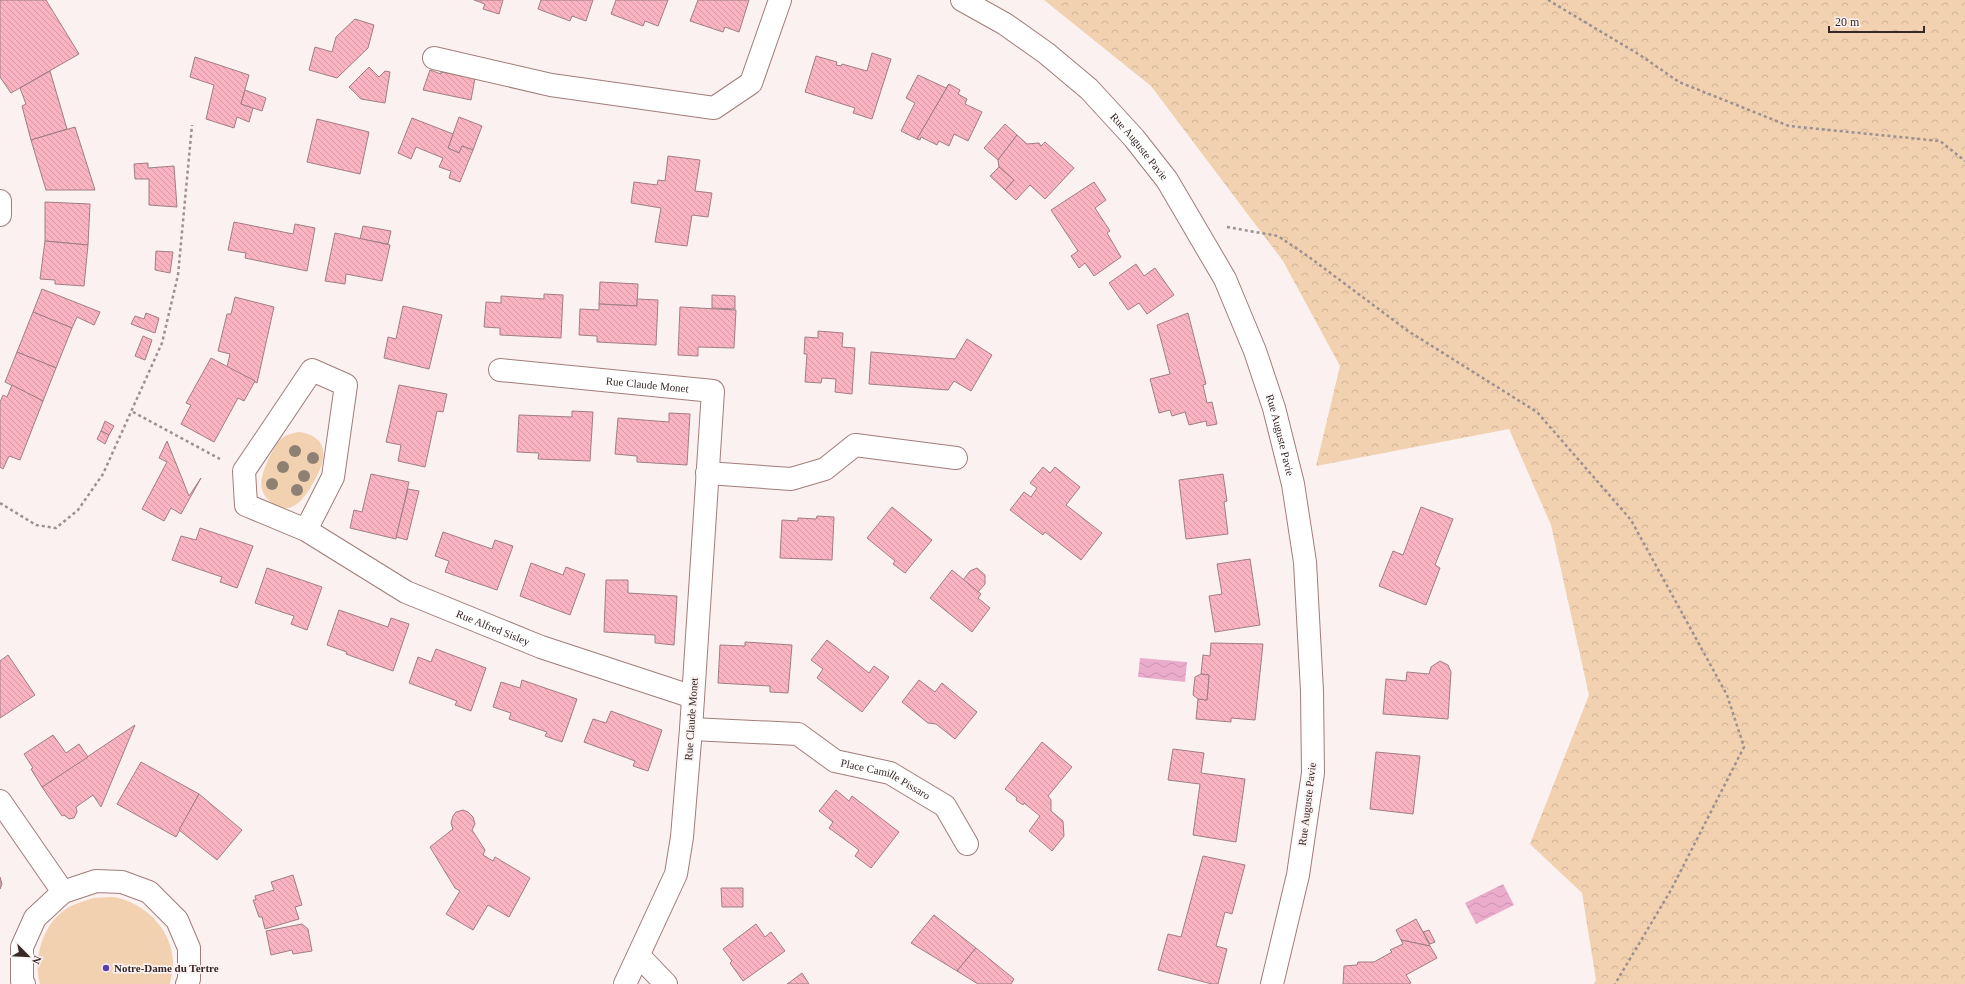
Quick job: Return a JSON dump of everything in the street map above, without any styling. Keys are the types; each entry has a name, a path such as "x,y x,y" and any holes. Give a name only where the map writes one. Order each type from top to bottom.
{"street":[{"path":"434,58 551,85 714,108 751,82 780,0"},
{"name":"Rue Auguste Pavie","path":"962,0 1005,24 1046,53 1089,89 1134,138 1167,180 1225,279 1255,351 1274,408 1294,484 1305,562 1312,691 1313,773 1298,874 1272,984"},
{"path":"0,201 0,215"},
{"path":"244,471 312,370 346,385 333,477 306,530"},
{"name":"Rue Claude Monet","path":"500,370 713,391 691,729 682,837 676,874 625,984"},
{"path":"707,473 791,479 825,469 855,445 956,458"},
{"name":"Rue Alfred Sisley","path":"244,471 246,505 306,530 406,592 541,647 693,697"},
{"name":"Place Camille Pissaro","path":"691,729 798,734 835,761 890,773 945,806 967,844"},
{"path":"0,801 63,892"},
{"path":"24,984 22,981 22,947 35,918 63,892 96,881 122,882 149,892 177,920 189,948 189,979 187,984"},
{"path":"639,956 666,984"}],"path":[{"path":"1548,0 1640,55 1679,82 1789,126 1940,141 1965,161"},
{"path":"0,503 36,525 56,528 78,510 103,474 133,412 162,343 178,275 192,125"},
{"path":"1191,220 1278,236 1309,257 1408,331 1538,412 1631,520 1727,695 1744,748 1671,890 1615,984"},
{"path":"133,412 244,471"}],"green space":[{"path":"1044,0 1965,0 1965,984 1594,984 1596,980 1582,893 1530,844 1589,695 1551,525 1509,429 1316,466 1340,366 1283,261 1151,86"},
{"path":"299,432 317,439 321,445 323,459 317,475 305,495 296,504 285,508 271,502 266,497 261,487 261,481 269,458 276,445 282,438"},
{"path":"116,897 130,902 140,907 156,921 163,930 172,951 173,965 170,984 40,984 38,961 43,938 48,928 63,911 73,905 94,898"}],"water":[{"path":"1140,658 1187,662 1185,682 1138,677"},
{"path":"1503,884 1514,905 1476,924 1465,903"}],"building":[{"path":"0,0 46,0 79,54 11,93 0,77"},
{"path":"474,0 503,0 499,14 483,9 485,4"},
{"path":"541,0 593,0 586,21 572,16 570,21 538,9"},
{"path":"616,0 668,0 658,26 645,21 643,26 611,14"},
{"path":"698,0 749,0 739,32 725,27 723,32 690,21"},
{"path":"355,19 374,25 368,48 337,78 309,70 315,47 332,52 336,37"},
{"path":"872,53 891,59 872,119 853,113 855,108 805,92 816,56 837,62 836,65 841,66 842,64 867,71"},
{"path":"195,57 249,75 241,104 253,108 249,122 237,117 234,128 206,119 214,85 190,77"},
{"path":"369,67 379,77 385,71 390,72 385,103 361,99 349,87"},
{"path":"430,70 441,74 441,72 475,78 471,100 423,90"},
{"path":"50,71 67,129 31,140 22,106 26,104 20,88"},
{"path":"918,75 946,88 949,84 917,139 901,131 915,103 906,98"},
{"path":"949,84 960,90 958,94 967,99 965,104 982,112 968,141 954,134 949,146 939,141 937,145 921,137 920,140 917,139"},
{"path":"245,90 266,98 262,111 241,104"},
{"path":"459,117 482,126 473,150 462,146 459,153 448,148"},
{"path":"412,118 453,134 448,148 459,153 462,146 473,150 460,182 449,178 451,171 439,167 443,158 416,147 411,159 398,153"},
{"path":"317,119 369,132 360,174 307,162"},
{"path":"1005,124 1017,135 998,160 984,148"},
{"path":"75,127 95,190 46,190 31,140"},
{"path":"1017,135 1027,144 1039,143 1041,146 1045,142 1074,168 1045,199 1030,185 1016,200 1005,190 1014,180 999,167 998,160"},
{"path":"668,156 700,160 695,191 712,193 708,217 692,215 687,246 655,242 661,208 631,203 634,182 657,185 658,180 665,181"},
{"path":"148,163 148,168 174,166 177,207 149,205 149,179 135,179 134,164"},
{"path":"999,167 1014,180 1005,190 990,176"},
{"path":"1094,182 1106,200 1095,208 1110,231 1107,233 1121,257 1094,276 1085,263 1079,268 1071,256 1078,251 1051,210"},
{"path":"45,202 90,204 88,245 45,241"},
{"path":"234,222 293,234 295,224 315,228 307,271 245,258 246,253 228,250"},
{"path":"363,226 391,231 388,244 360,239"},
{"path":"335,233 390,245 382,281 346,274 345,284 325,281"},
{"path":"45,241 88,245 84,286 55,284 55,280 40,279"},
{"path":"156,251 173,252 170,273 155,270"},
{"path":"1136,264 1144,276 1155,268 1174,295 1147,314 1139,303 1128,310 1109,283"},
{"path":"600,282 638,284 637,306 599,304"},
{"path":"42,289 100,312 94,325 77,317 72,328 33,312"},
{"path":"544,294 563,295 561,338 500,335 500,328 484,327 486,302 501,303 501,296 544,299"},
{"path":"712,295 735,296 735,309 712,308"},
{"path":"235,297 274,307 257,383 227,367 230,354 218,351 227,314 231,314"},
{"path":"637,299 658,300 656,345 597,342 597,336 579,335 580,309 599,310 599,304 637,306"},
{"path":"403,306 442,315 429,369 384,358 388,337 396,339"},
{"path":"680,307 736,310 734,348 698,347 698,356 678,355"},
{"path":"33,312 72,328 56,368 17,352"},
{"path":"146,313 159,318 155,333 131,324 135,316 144,319"},
{"path":"1188,313 1206,384 1203,385 1207,403 1212,402 1217,424 1207,426 1206,421 1189,425 1185,412 1172,416 1170,410 1159,413 1150,379 1170,374 1157,325"},
{"path":"818,331 843,333 842,347 855,348 852,394 835,392 836,379 822,378 821,383 805,382 807,354 804,354 805,337 818,338"},
{"path":"143,336 152,340 145,360 135,356"},
{"path":"967,339 992,355 971,391 954,381 948,390 869,384 871,352 955,359"},
{"path":"17,352 56,368 43,401 5,382"},
{"path":"211,358 255,381 244,401 238,398 214,442 181,424 191,405 186,403"},
{"path":"12,385 43,401 20,460 9,456 3,469 0,467 0,402 3,395 7,397"},
{"path":"399,385 447,394 443,412 437,411 425,467 398,461 401,445 386,442"},
{"path":"572,411 593,412 590,461 538,459 539,453 517,452 519,415 572,417"},
{"path":"669,413 690,414 687,465 637,462 637,456 615,454 618,418 669,422"},
{"path":"105,421 114,426 109,435 101,431"},
{"path":"101,431 109,435 105,444 97,439"},
{"path":"167,441 189,496 201,478 181,514 171,508 164,521 142,509 167,462 159,458"},
{"path":"1043,467 1050,473 1055,467 1080,487 1066,505 1102,533 1081,560 1045,532 1043,535 1010,510 1024,492 1031,497 1037,488 1030,483"},
{"path":"371,474 409,482 396,539 350,528 354,510 362,512"},
{"path":"1223,474 1227,501 1224,502 1228,534 1186,539 1179,480"},
{"path":"408,489 419,491 407,540 396,537"},
{"path":"892,507 932,540 905,573 893,564 895,561 867,538"},
{"path":"1421,507 1453,519 1435,565 1440,568 1426,605 1379,586 1393,551 1403,555"},
{"path":"817,516 834,517 832,560 780,558 782,520 798,521 798,518 816,519"},
{"path":"200,528 253,546 237,588 220,582 222,577 172,560 181,536 196,540"},
{"path":"443,532 492,549 495,540 513,546 497,590 445,572 449,561 435,556"},
{"path":"1250,559 1260,625 1215,632 1209,596 1222,594 1217,564"},
{"path":"531,563 563,575 566,567 585,574 570,615 520,596"},
{"path":"267,568 322,587 307,630 291,624 294,616 255,603"},
{"path":"977,568 985,575 985,584 978,592 963,580 970,571"},
{"path":"952,570 981,594 978,598 990,608 972,632 930,598"},
{"path":"606,580 628,580 628,593 677,596 674,645 655,643 655,635 604,632"},
{"path":"339,610 388,627 391,618 409,624 393,671 346,654 347,652 327,645"},
{"path":"827,640 869,673 874,666 889,677 862,712 817,678 823,669 811,660"},
{"path":"745,642 792,645 788,693 770,692 770,686 718,683 720,645 745,646"},
{"path":"1211,643 1263,644 1255,720 1231,718 1231,722 1196,719 1198,699 1207,700 1209,675 1201,674 1203,655 1210,656"},
{"path":"436,649 486,668 471,711 455,705 457,701 409,683 418,657 431,662"},
{"path":"8,655 35,695 0,718 0,661"},
{"path":"1440,661 1448,665 1451,672 1448,719 1383,714 1386,679 1406,681 1407,672 1429,674 1431,667"},
{"path":"1201,674 1209,675 1207,700 1198,699 1193,695 1195,677"},
{"path":"522,680 577,699 562,742 545,736 547,732 509,719 511,713 493,707 501,682 520,688"},
{"path":"919,680 935,692 942,683 977,712 955,739 936,724 928,723 902,702"},
{"path":"611,711 662,730 648,771 633,766 635,761 584,742 593,719 606,723"},
{"path":"135,725 101,807 93,795 76,807 77,812 74,818 69,819 64,815 62,816 42,787"},
{"path":"53,735 66,753 79,744 88,757 42,787 24,754"},
{"path":"1042,742 1072,767 1048,796 1051,800 1051,811 1063,821 1064,836 1052,851 1029,831 1040,816 1024,803 1023,805 1016,800 1017,798 1005,789"},
{"path":"1173,749 1204,753 1201,773 1245,779 1236,842 1193,835 1200,784 1168,780"},
{"path":"1376,752 1420,756 1413,814 1370,809"},
{"path":"141,762 199,794 176,837 117,804"},
{"path":"836,790 849,801 852,796 899,832 871,868 855,856 859,850 829,828 833,822 819,811"},
{"path":"199,794 242,830 217,860 179,830"},
{"path":"463,810 468,812 473,817 475,824 472,830 485,850 483,855 493,861 495,857 530,878 509,917 488,905 473,930 446,914 460,891 455,888 430,847 453,829 451,823 453,816 456,812"},
{"path":"1203,856 1245,865 1232,914 1225,912 1216,946 1227,949 1218,984 1212,984 1158,970 1168,934 1181,937"},
{"path":"293,875 302,905 295,907 299,919 265,929 262,917 259,917 253,900 256,900 255,896 274,890 271,882"},
{"path":"0,877 2,884 0,889"},
{"path":"721,888 743,888 743,907 722,907"},
{"path":"934,915 976,948 957,971 911,943"},
{"path":"1416,919 1430,946 1401,940 1396,930"},
{"path":"302,924 308,929 312,951 293,954 292,950 271,955 266,931"},
{"path":"756,924 765,937 771,932 785,951 743,981 730,963 732,961 723,949"},
{"path":"1429,930 1435,942 1430,944 1423,932"},
{"path":"1401,940 1430,946 1437,958 1406,975 1411,983 1343,984 1344,966 1357,965 1358,962 1374,962 1392,952 1390,950 1403,944"},
{"path":"976,948 1014,979 1011,984 978,984 957,971"},
{"path":"802,973 809,984 787,984 790,982"}],"place":[{"name":"Notre-Dame du Tertre","path":"106,968"}]}
